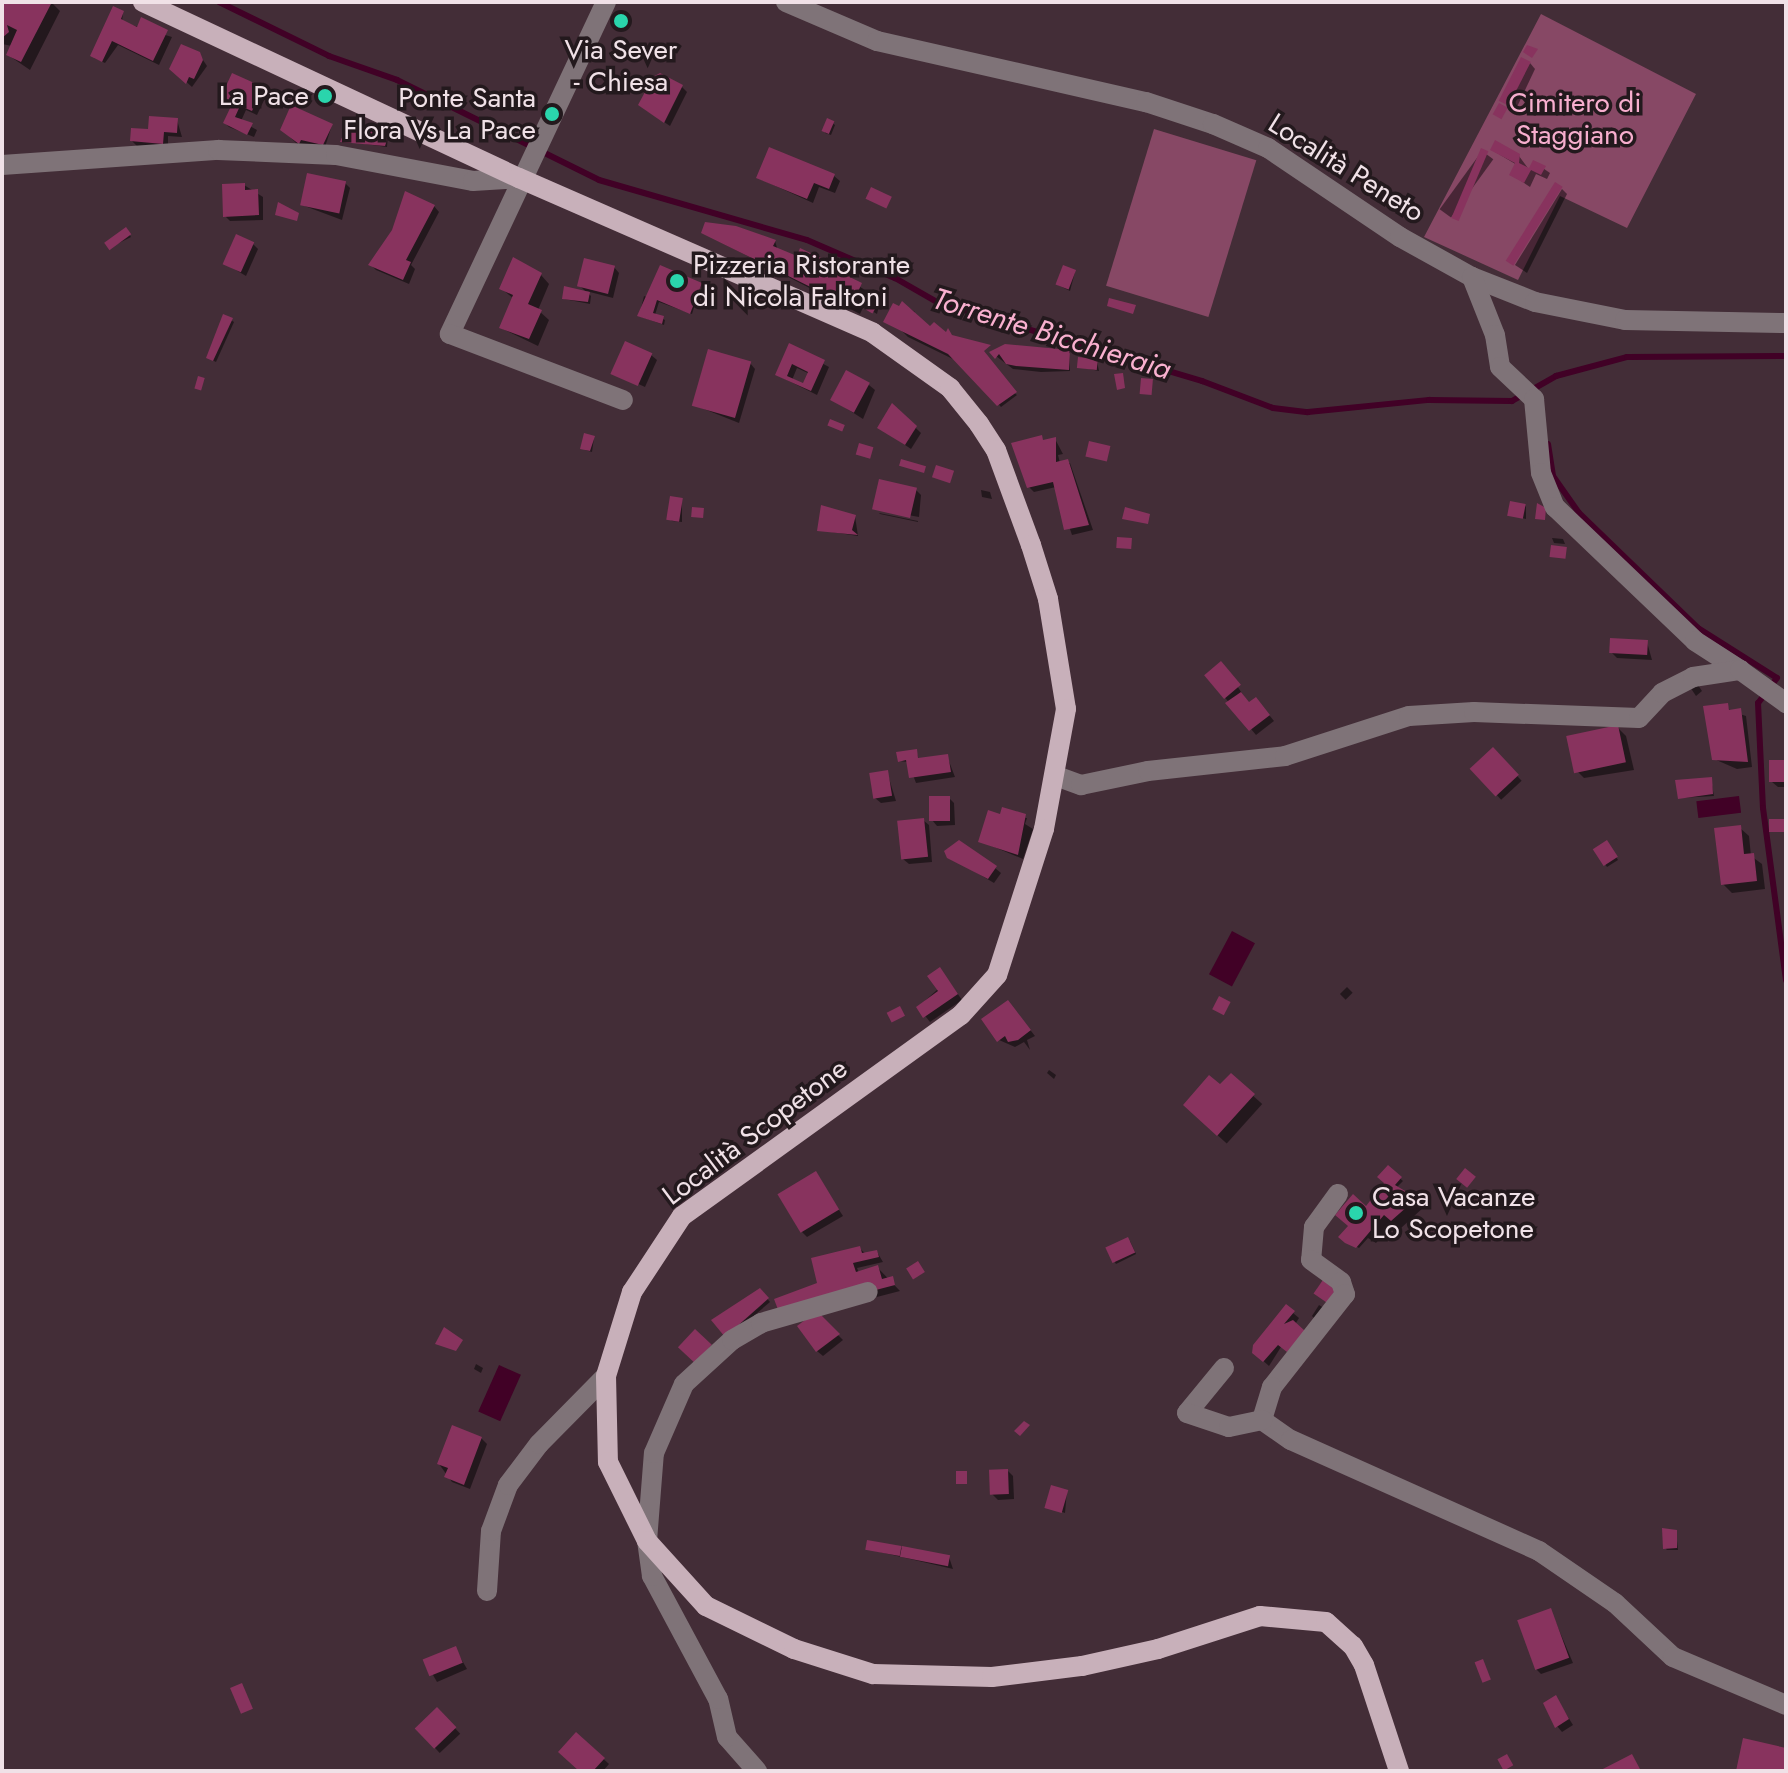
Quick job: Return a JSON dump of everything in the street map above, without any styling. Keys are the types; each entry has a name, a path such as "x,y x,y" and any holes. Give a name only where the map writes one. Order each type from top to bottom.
{"main road":[{"name":"Località Scopetone","path":"143,2 524,170 873,333 950,388 996,450 1048,599 1066,709 1056,776 1012,933 997,975 977,1002 682,1216 632,1292 606,1376 608,1462 647,1541 706,1606 794,1649 873,1674 1007,1675 1082,1666 1158,1649 1260,1616 1326,1622 1353,1646 1364,1665 1399,1771"}],"street":[{"path":"606,2 524,170 450,334 623,400"},
{"name":"Località Peneto","path":"786,2 877,41 1146,102 1213,124 1268,148 1400,237 1472,277 1535,302 1625,320 1786,323"},
{"path":"2,165 218,150 336,155 415,166 473,181 524,170"},
{"path":"1472,277 1495,335 1500,367 1534,399 1541,473 1555,507 1695,641 1786,703"},
{"path":"1056,776 1081,785 1160,769 1285,756 1409,716 1474,712 1639,718 1662,693 1683,682 1740,670"},
{"path":"1262,1420 1272,1387 1345,1294 1341,1282 1311,1260 1314,1227 1338,1194"},
{"path":"757,1771 727,1737 718,1699 652,1576 647,1541 654,1453 667,1414 703,1363 761,1323 868,1292"},
{"path":"1224,1368 1187,1413 1229,1427 1262,1420 1291,1440 1539,1551 1615,1603 1673,1657 1786,1705"},
{"path":"487,1591 491,1531 508,1485 539,1444 606,1376"}],"green space":[{"name":"Cimitero di Staggiano","path":"1541,14 1696,94 1627,228 1560,196 1518,280 1424,237"},
{"path":"1154,129 1256,160 1208,317 1106,286"}],"shaded area":[{"path":"1739,796 1741,813 1698,818 1696,801"},
{"path":"1232,931 1255,943 1232,986 1209,974"},
{"path":"499,1365 521,1375 500,1421 478,1412"}],"building":[{"path":"2,2 52,2 21,62 6,55 17,30 7,25 9,32 2,38"},
{"path":"113,6 124,11 121,19 137,27 141,17 168,30 153,61 112,41 102,62 90,56"},
{"path":"181,44 200,52 203,60 194,79 189,77 186,84 169,69"},
{"path":"1527,45 1538,49 1532,58 1523,52"},
{"path":"1521,57 1531,62 1509,106 1499,101"},
{"path":"232,73 263,87 252,111 240,106 235,117 253,123 247,135 223,123 233,102 221,97"},
{"path":"660,73 683,85 664,123 638,105 653,77"},
{"path":"1499,103 1508,108 1501,119 1493,114"},
{"path":"291,105 333,124 323,145 301,140 299,144 280,130"},
{"path":"149,116 178,118 177,133 164,132 163,144 130,141 131,128 148,129"},
{"path":"827,118 834,121 829,134 822,131"},
{"path":"350,119 389,134 385,146 340,142"},
{"path":"1495,140 1520,154 1519,163 1529,168 1533,160 1546,166 1541,175 1531,170 1524,183 1509,175 1515,163 1490,150"},
{"path":"769,147 835,174 829,189 814,183 807,199 756,178"},
{"path":"1481,148 1488,151 1459,221 1451,218"},
{"path":"307,173 346,181 339,214 300,205"},
{"path":"1555,182 1563,187 1513,266 1506,261"},
{"path":"245,183 245,190 258,189 259,215 223,217 222,184"},
{"path":"871,187 892,197 886,209 866,199"},
{"path":"405,191 435,205 406,260 411,262 403,280 368,265 392,230"},
{"path":"278,202 299,213 297,221 275,215"},
{"path":"705,222 736,226 776,240 773,246 797,256 800,248 821,258 819,262 862,283 851,307 701,233"},
{"path":"126,227 131,234 109,250 104,243"},
{"path":"236,234 254,242 241,272 223,264"},
{"path":"513,257 542,273 528,304 542,310 529,339 499,328 513,295 499,289"},
{"path":"584,258 615,266 608,294 577,286"},
{"path":"660,265 702,283 690,314 657,300 653,313 664,316 662,324 637,316"},
{"path":"1063,265 1076,270 1069,290 1055,285"},
{"path":"564,286 590,292 588,302 562,299"},
{"path":"875,293 882,297 872,313 866,309"},
{"path":"1109,298 1136,305 1133,314 1107,306"},
{"path":"902,301 930,326 934,322 946,332 948,328 952,335 991,345 984,351 1017,392 997,406 948,354 883,322 893,303 899,306"},
{"path":"223,314 233,318 213,361 206,358"},
{"path":"625,341 652,353 638,386 610,374"},
{"path":"789,343 825,360 811,391 775,375","holes":["792,364 808,372 803,383 787,376"]},
{"path":"1005,344 1070,350 1069,370 1006,364 999,354 995,359 989,352"},
{"path":"708,349 751,361 735,418 692,406"},
{"path":"1078,357 1098,359 1097,370 1077,368"},
{"path":"846,370 870,383 854,413 830,400"},
{"path":"1123,373 1125,388 1117,390 1114,374"},
{"path":"198,376 205,378 201,390 194,388"},
{"path":"1141,378 1153,379 1152,395 1140,394"},
{"path":"892,403 917,426 905,445 877,428"},
{"path":"830,419 845,425 842,431 827,425"},
{"path":"584,433 595,436 590,451 580,449"},
{"path":"1042,435 1043,440 1056,437 1056,462 1068,459 1089,525 1064,530 1053,482 1027,488 1011,443"},
{"path":"1089,441 1110,446 1107,462 1085,457"},
{"path":"859,443 873,447 870,459 856,455"},
{"path":"901,459 926,466 924,473 899,466"},
{"path":"936,465 954,471 950,483 932,477"},
{"path":"879,479 917,488 910,518 872,509"},
{"path":"670,496 683,498 679,522 666,520"},
{"path":"1510,501 1526,504 1523,519 1507,516"},
{"path":"1537,503 1546,508 1545,520 1535,519"},
{"path":"821,505 856,515 852,530 858,535 817,531"},
{"path":"692,507 704,508 703,518 691,517"},
{"path":"1125,507 1150,514 1148,524 1122,519"},
{"path":"1117,537 1132,538 1131,549 1116,548"},
{"path":"1551,545 1567,547 1565,559 1550,557"},
{"path":"1610,638 1648,640 1647,655 1609,653"},
{"path":"1221,661 1241,685 1224,699 1204,675"},
{"path":"1241,692 1249,702 1256,697 1270,715 1249,731 1225,703"},
{"path":"1728,703 1729,710 1741,708 1748,762 1712,760 1703,706"},
{"path":"1618,725 1626,762 1574,773 1566,736"},
{"path":"1493,747 1519,775 1496,797 1470,769"},
{"path":"917,749 918,758 948,754 951,772 909,778 906,760 898,762 896,752"},
{"path":"1769,760 1786,760 1786,782 1769,782"},
{"path":"888,770 892,796 873,799 869,773"},
{"path":"1712,777 1713,794 1678,799 1675,780"},
{"path":"929,796 950,796 950,821 929,821"},
{"path":"1002,807 1026,814 1018,855 978,842 988,810 1000,814"},
{"path":"924,818 928,857 901,860 897,821"},
{"path":"1769,819 1786,819 1786,832 1769,832"},
{"path":"1741,825 1744,854 1754,853 1757,881 1721,885 1714,828"},
{"path":"959,840 997,866 988,879 947,858 944,851"},
{"path":"1607,840 1618,857 1604,866 1593,849"},
{"path":"940,967 958,994 923,1018 916,1007 938,991 927,976"},
{"path":"1219,996 1231,1002 1224,1015 1212,1009"},
{"path":"1008,1000 1031,1030 1018,1040 1008,1042 1005,1036 997,1042 981,1019"},
{"path":"900,1006 905,1016 892,1023 887,1013"},
{"path":"1231,1073 1255,1094 1217,1136 1183,1105 1209,1075 1220,1084"},
{"path":"1388,1165 1402,1177 1395,1185 1417,1198 1391,1221 1384,1215 1356,1248 1345,1243 1338,1237 1348,1226 1335,1215 1353,1194 1366,1206 1384,1183 1377,1177"},
{"path":"1465,1168 1476,1177 1467,1188 1456,1179"},
{"path":"816,1171 839,1210 801,1233 777,1194"},
{"path":"1128,1237 1135,1252 1113,1263 1105,1248"},
{"path":"860,1246 862,1253 877,1250 879,1257 853,1263 856,1272 878,1265 882,1279 893,1276 895,1285 780,1315 774,1299 817,1283 811,1258"},
{"path":"918,1261 925,1272 913,1279 906,1268"},
{"path":"1325,1277 1338,1286 1327,1303 1314,1293"},
{"path":"760,1288 769,1298 725,1337 711,1320"},
{"path":"1286,1304 1295,1311 1284,1324 1293,1320 1305,1331 1287,1352 1278,1345 1263,1362 1252,1353 1253,1345"},
{"path":"817,1311 840,1334 816,1352 797,1326"},
{"path":"444,1327 463,1340 456,1351 435,1344"},
{"path":"695,1329 712,1345 695,1363 678,1347"},
{"path":"1024,1421 1030,1425 1020,1436 1014,1431"},
{"path":"452,1425 482,1437 464,1485 444,1477 448,1468 437,1464"},
{"path":"1008,1469 1009,1494 990,1495 989,1470"},
{"path":"956,1471 967,1471 967,1484 956,1484"},
{"path":"1051,1485 1068,1490 1062,1513 1044,1508"},
{"path":"1662,1528 1677,1530 1677,1548 1663,1549"},
{"path":"867,1540 901,1546 900,1556 865,1550"},
{"path":"902,1546 950,1555 948,1566 900,1557"},
{"path":"1551,1608 1569,1658 1535,1670 1517,1620"},
{"path":"456,1646 463,1663 429,1676 423,1659"},
{"path":"1483,1659 1491,1680 1482,1683 1475,1662"},
{"path":"242,1683 253,1709 241,1714 230,1688"},
{"path":"1556,1695 1569,1719 1555,1728 1543,1703"},
{"path":"437,1707 456,1727 434,1749 415,1729"},
{"path":"576,1732 605,1758 593,1771 579,1771 558,1752"},
{"path":"1743,1738 1786,1748 1786,1771 1736,1771"},
{"path":"1507,1754 1513,1765 1504,1771 1497,1759"},
{"path":"1632,1754 1641,1771 1599,1771"}],"waterway":[{"name":"Torrente Bicchieraia","path":"219,2 329,56 397,80 599,180 807,240 895,278 937,302 1202,381 1273,408 1308,412 1429,400 1512,401 1556,376 1627,357 1786,356"},
{"path":"1548,444 1553,476 1579,513 1698,628 1777,678 1758,703 1763,808 1786,980"}],"place":[{"name":"Via Sever - Chiesa","path":"621,21"},
{"name":"La Pace","path":"325,96"},
{"name":"Ponte Santa Flora Vs La Pace","path":"552,114"},
{"name":"Pizzeria Ristorante di Nicola Faltoni","path":"677,281"},
{"name":"Casa Vacanze Lo Scopetone","path":"1356,1213"}]}
